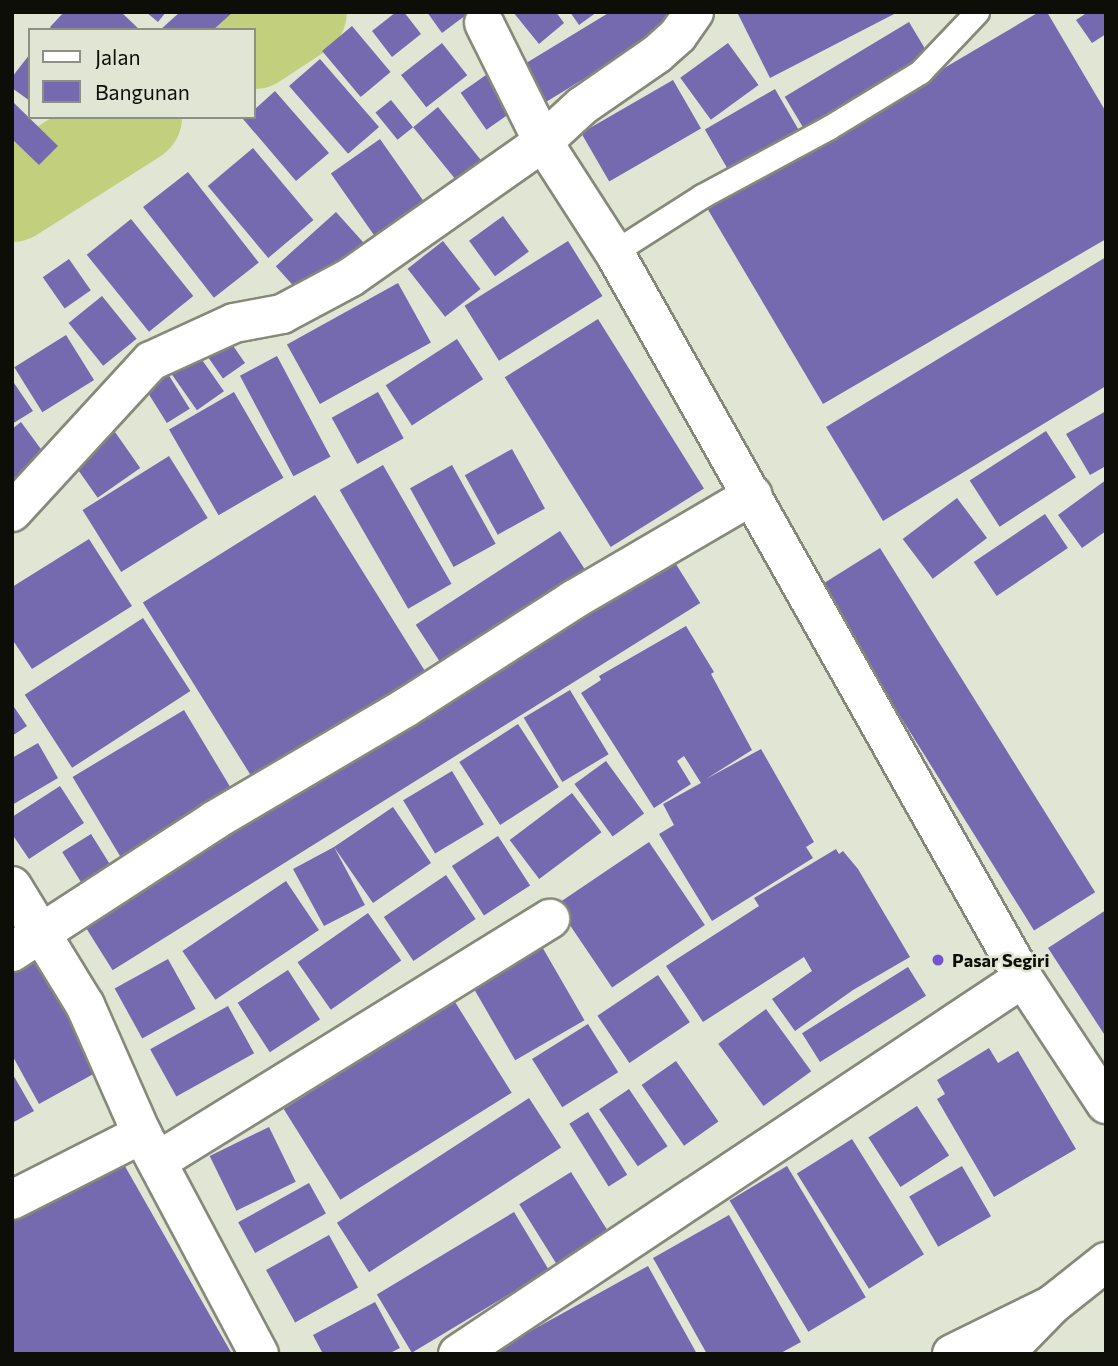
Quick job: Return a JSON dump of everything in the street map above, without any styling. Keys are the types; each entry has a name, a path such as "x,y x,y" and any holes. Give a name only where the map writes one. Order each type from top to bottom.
{"street":[{"path":"12,512 151,361 234,323 282,313 351,277 543,142 582,106 657,54 678,35 694,12"},
{"path":"484,23 543,142 614,251 1023,978 1106,1104"},
{"path":"27,942 215,820 405,708 573,600 753,495"},
{"path":"12,886 27,942 85,1005 150,1148 259,1354"},
{"path":"12,1200 150,1148 550,919"},
{"path":"458,1354 1023,978"},
{"path":"1004,1354 1054,1304 1106,1262"},
{"path":"952,1354 1054,1304"}],"lane":[{"path":"614,251 702,196 828,128 920,72 976,12"}],"building":[{"path":"64,12 121,12 138,28 51,28"},
{"path":"146,12 166,12 158,22"},
{"path":"180,12 233,12 215,28 162,28"},
{"path":"396,12 404,12 421,34 392,57 372,31"},
{"path":"427,12 470,12 442,33"},
{"path":"513,12 556,12 564,23 539,44"},
{"path":"570,12 597,12 579,25"},
{"path":"610,12 673,12 678,21 546,102 523,65"},
{"path":"737,12 898,12 770,78"},
{"path":"1039,12 1047,12 1106,112 1106,239 823,404 707,208"},
{"path":"1088,12 1106,12 1106,34 1092,43 1076,20"},
{"path":"909,22 928,54 804,128 785,97"},
{"path":"352,26 391,72 361,97 322,51"},
{"path":"442,43 467,75 426,107 401,75"},
{"path":"728,43 759,85 711,120 680,78"},
{"path":"28,57 28,100 12,88 12,77"},
{"path":"320,59 379,127 348,154 289,86"},
{"path":"486,75 512,112 486,130 461,93"},
{"path":"673,80 701,128 609,181 581,133"},
{"path":"775,89 801,134 731,175 705,130"},
{"path":"275,91 329,153 296,181 243,119 256,119 256,108"},
{"path":"391,100 413,127 397,140 375,113"},
{"path":"12,101 58,146 39,165 12,139"},
{"path":"438,107 483,163 458,183 413,127"},
{"path":"380,139 430,211 381,245 331,173"},
{"path":"253,148 313,220 268,258 208,186"},
{"path":"188,172 259,263 214,298 143,207"},
{"path":"336,212 367,247 307,301 276,266"},
{"path":"503,216 529,252 495,276 469,241"},
{"path":"131,219 193,296 149,332 87,255"},
{"path":"443,241 481,289 445,317 408,269"},
{"path":"568,241 602,296 499,361 465,306"},
{"path":"1106,257 1106,386 883,521 826,427"},
{"path":"69,259 91,290 65,308 43,277"},
{"path":"398,283 431,342 320,404 287,345"},
{"path":"102,296 137,339 103,366 69,323"},
{"path":"598,319 704,489 611,547 505,377"},
{"path":"66,335 94,380 42,412 14,367"},
{"path":"457,339 483,379 412,426 386,385"},
{"path":"229,340 245,363 223,378 207,355"},
{"path":"193,347 224,391 197,410 166,366"},
{"path":"277,356 331,457 293,476 240,376"},
{"path":"168,374 190,409 167,423 145,388"},
{"path":"12,380 33,411 12,424"},
{"path":"234,392 284,478 219,515 169,430"},
{"path":"378,392 404,438 357,464 332,418"},
{"path":"1106,411 1106,466 1090,475 1066,434"},
{"path":"21,422 49,460 16,485 12,479 12,429"},
{"path":"1046,431 1076,477 1000,527 970,481"},
{"path":"115,432 140,468 98,498 72,462"},
{"path":"512,449 545,508 498,535 465,475"},
{"path":"169,456 208,518 121,572 82,510"},
{"path":"383,465 452,584 408,609 340,490"},
{"path":"452,465 496,544 454,567 410,488"},
{"path":"1106,480 1106,531 1082,548 1058,515"},
{"path":"315,495 429,678 257,786 143,603"},
{"path":"957,498 987,538 933,579 903,539"},
{"path":"1045,514 1068,548 997,596 974,562"},
{"path":"560,531 587,573 443,667 416,625"},
{"path":"89,539 132,606 32,669 12,639 12,587"},
{"path":"880,548 1095,892 1034,930 819,586"},
{"path":"669,553 700,603 113,970 81,920"},
{"path":"143,618 190,691 72,768 25,695"},
{"path":"686,626 714,672 711,674 752,750 706,779 761,749 814,842 806,847 813,858 712,921 659,834 674,825 663,804 701,783 684,756 677,761 691,784 654,808 581,693 601,680 599,676"},
{"path":"570,690 609,754 562,782 524,718"},
{"path":"12,704 27,726 12,736"},
{"path":"184,710 237,797 125,864 73,777"},
{"path":"518,724 559,787 500,825 459,762"},
{"path":"38,743 58,778 12,805 12,758"},
{"path":"606,761 644,814 613,837 574,784"},
{"path":"452,771 484,824 435,854 403,800"},
{"path":"60,786 84,823 29,859 12,834 12,817"},
{"path":"572,793 601,832 539,879 510,840"},
{"path":"393,807 431,863 373,903 334,847"},
{"path":"91,834 110,865 81,883 62,852"},
{"path":"498,836 530,885 484,915 452,866"},
{"path":"649,842 705,925 612,988 556,905"},
{"path":"334,847 365,905 324,926 293,869"},
{"path":"836,849 839,854 843,851 858,869 910,957 853,990 795,1031 772,999 812,971 804,957 703,1022 666,966 759,906 754,898"},
{"path":"446,875 476,919 413,961 384,917"},
{"path":"286,881 319,930 215,1000 182,951"},
{"path":"1106,910 1106,1037 1048,948"},
{"path":"368,913 401,961 331,1010 298,962"},
{"path":"537,938 584,1020 515,1060 468,978"},
{"path":"33,952 97,1072 39,1104 12,1055 12,963"},
{"path":"168,959 196,1009 142,1038 115,989"},
{"path":"908,967 926,996 820,1062 802,1033"},
{"path":"288,970 320,1019 270,1052 238,1003"},
{"path":"658,975 690,1022 629,1063 597,1016"},
{"path":"455,1002 512,1093 340,1200 284,1109"},
{"path":"228,1006 254,1053 176,1096 150,1049"},
{"path":"766,1009 811,1071 764,1106 718,1044"},
{"path":"588,1024 618,1072 562,1107 532,1059"},
{"path":"989,1048 998,1063 1018,1051 1076,1149 994,1197 937,1099 945,1094 937,1080"},
{"path":"676,1061 718,1122 684,1146 642,1085"},
{"path":"12,1073 34,1111 12,1123"},
{"path":"629,1089 668,1146 638,1166 599,1109"},
{"path":"529,1098 561,1147 369,1272 337,1223"},
{"path":"917,1106 949,1155 900,1187 868,1138"},
{"path":"588,1112 627,1175 609,1186 569,1124"},
{"path":"269,1127 296,1182 236,1211 210,1156"},
{"path":"852,1139 924,1254 869,1289 797,1173"},
{"path":"118,1154 232,1354 12,1354 12,1214"},
{"path":"787,1166 866,1297 808,1332 730,1201"},
{"path":"962,1166 991,1216 938,1247 909,1196"},
{"path":"571,1172 611,1236 560,1269 519,1204"},
{"path":"309,1183 326,1214 255,1253 238,1222"},
{"path":"514,1212 549,1270 412,1353 377,1294"},
{"path":"729,1215 801,1342 779,1354 707,1354 653,1258"},
{"path":"329,1235 358,1287 295,1322 266,1270"},
{"path":"648,1266 697,1354 489,1354"},
{"path":"375,1302 400,1348 388,1354 323,1354 313,1335"}],"waterway":[{"path":"256,42 301,12"},
{"path":"12,196 133,119"}],"place":[{"name":"Pasar Segiri","path":"938,960"}]}
